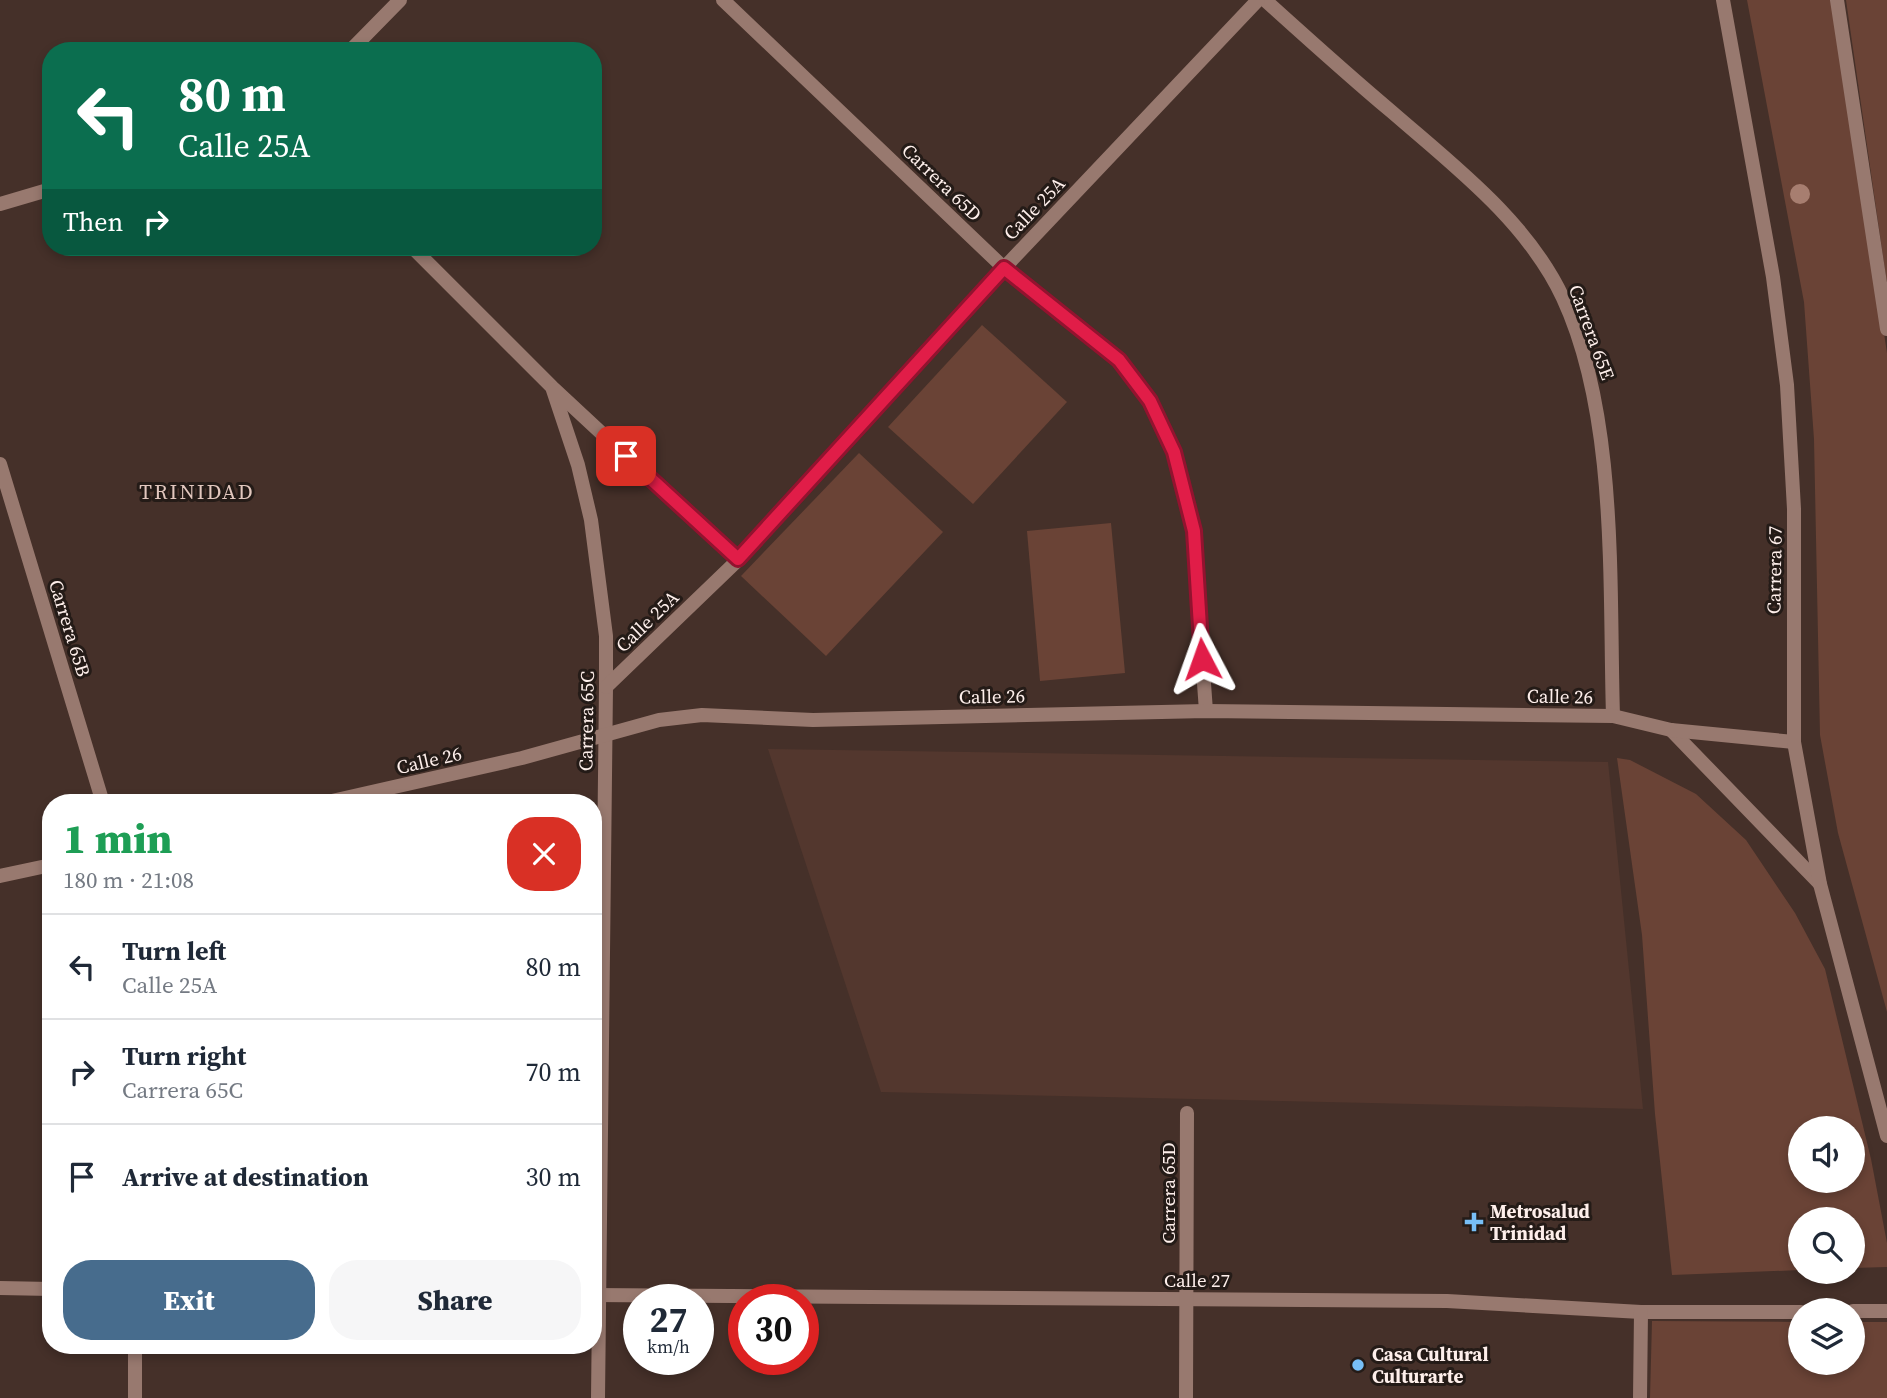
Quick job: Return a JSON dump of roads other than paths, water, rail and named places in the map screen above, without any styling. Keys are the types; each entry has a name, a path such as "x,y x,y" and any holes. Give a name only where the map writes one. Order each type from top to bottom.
{"street":[{"path":"359,42 400,0"},
{"name":"Carrera 65D","path":"723,0 1004,268 1119,360 1150,401 1174,452 1194,531 1206,710"},
{"name":"Calle 25A","path":"606,687 738,559 1004,268 1258,0"},
{"name":"Carrera 65E","path":"1265,0 1479,187 1529,246 1562,298 1593,390 1607,500 1613,716"},
{"name":"Carrera 67","path":"1723,0 1773,277 1787,386 1794,509 1794,742 1820,884 1887,1136"},
{"path":"1837,0 1887,329"},
{"path":"0,204 42,192"},
{"name":"Carrera 65C","path":"421,256 552,387 738,559"},
{"name":"Carrera 65C","path":"552,387 578,465 601,580 606,687 602,920"},
{"name":"Carrera 65B","path":"0,464 100,794"},
{"name":"Calle 26","path":"363,794 523,758 659,720 702,715 813,720 1206,710 1613,716 1671,730 1794,742"},
{"path":"1671,730 1820,884"},
{"path":"0,876 42,867"},
{"name":"Carrera 65D","path":"1186,1398 1187,1113"},
{"path":"0,1288 42,1289"},
{"name":"Calle 27","path":"602,1295 1447,1301 1641,1312 1788,1312"},
{"path":"1865,1311 1887,1311"},
{"path":"1640,1398 1641,1312"},
{"path":"135,1354 135,1398"},
{"name":"Carrera 65C","path":"597,1354 598,1398"}],"place":[{"name":"Metrosalud Trinidad","path":"1474,1222"},
{"name":"Casa Cultural Culturarte","path":"1358,1365"}],"district":[{"name":"TRINIDAD","path":"197,491"}]}
